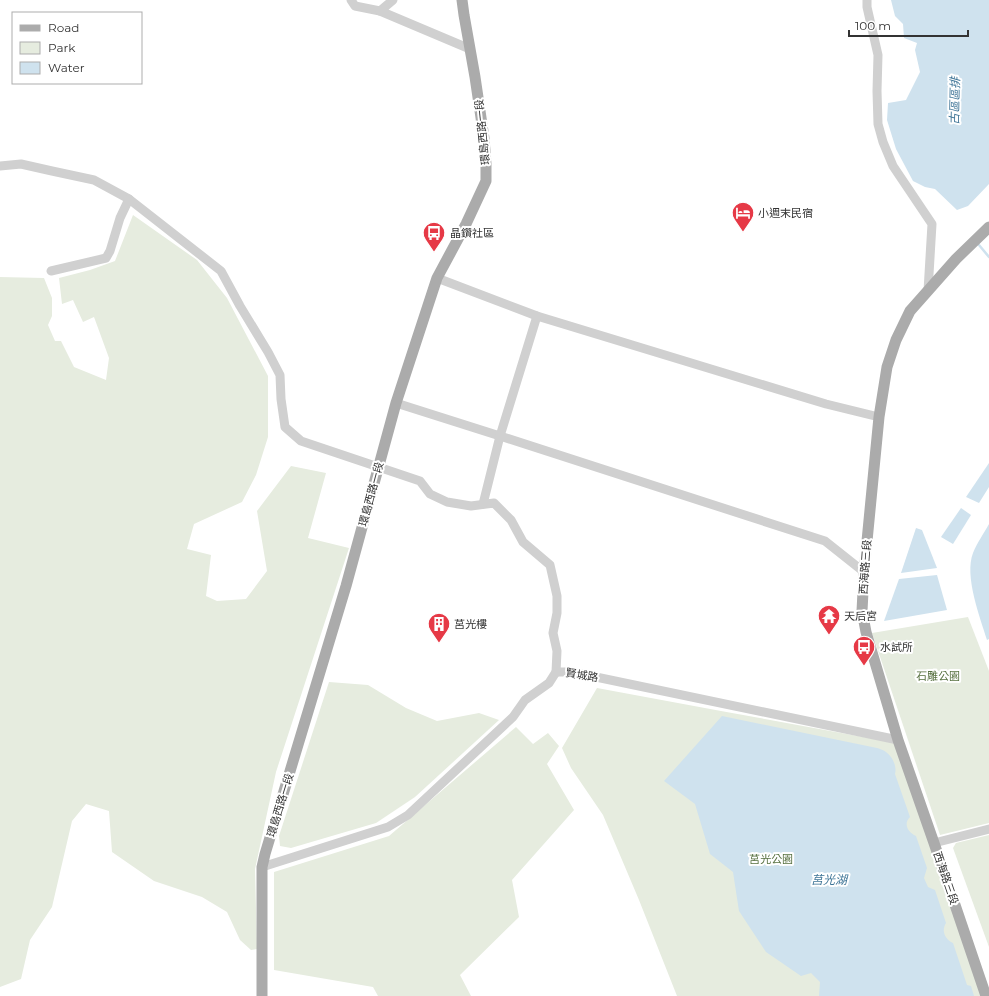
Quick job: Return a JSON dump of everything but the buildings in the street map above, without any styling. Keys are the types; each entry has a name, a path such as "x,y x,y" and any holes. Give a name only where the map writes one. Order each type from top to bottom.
{"main road":[{"name":"環島西路一段","path":"262,996 262,866 265,854 346,586 396,403 437,278 466,224 486,181 484,138 462,0"},
{"name":"西海路三段","path":"986,996 898,740 866,632 862,611 864,572 879,417 887,367 896,340 910,311 956,259 989,227"}],"street":[{"path":"351,0 355,6 380,11 470,48"},
{"path":"380,11 393,0"},
{"path":"867,0 878,55 876,91 878,124 883,142 893,166 932,224 928,291"},
{"name":"賢城路","path":"0,166 22,164 94,180 129,199 221,271 280,375 281,399 285,428 301,442 420,481 430,494 447,502 471,506 494,503 511,520 523,542 550,564 557,596 557,613 552,633 557,651 556,672 572,672 898,740"},
{"path":"51,271 106,258 110,252 120,218 129,199"},
{"path":"437,278 537,316 826,404 879,417"},
{"path":"483,504 500,436 537,316"},
{"path":"396,403 825,541 864,572"},
{"path":"262,866 388,827 408,815 513,717 525,700 549,683 556,672"},
{"path":"934,843 989,829"}],"green space":[{"path":"133,215 197,260 227,298 268,376 268,437 256,475 242,502 194,524 187,549 211,555 206,596 217,601 246,599 267,571 257,511 291,466 326,473 308,538 349,548 276,772 255,869 257,949 251,950 240,940 227,912 202,897 154,881 112,852 109,811 86,804 72,821 52,907 30,940 21,979 0,987 0,277 44,278 52,298 52,316 48,325 55,341 61,341 74,367 106,380 109,358 94,317 83,322 73,300 62,304 59,278 90,270 115,261"},
{"name":"石雕公園","path":"968,617 989,671 989,823 940,835 872,633"},
{"path":"329,682 368,685 406,708 437,721 479,713 499,720 415,797 376,823 291,848 280,846 279,836"},
{"name":"莒光公園","path":"597,688 896,743 982,996 677,996 603,815 571,768 562,748"},
{"path":"516,727 533,744 548,733 559,746 547,764 574,810 512,880 519,917 460,975 471,996 378,996 373,987 274,970 274,872 389,836"},
{"path":"989,835 989,947 953,848 956,843"}],"water":[{"path":"891,0 989,0 989,184 968,206 957,210 935,189 925,187 913,181 896,149 887,120 888,103 906,100 920,72 915,50 917,43 904,38 903,24 895,16"},
{"path":"989,463 989,487 979,503 966,497"},
{"path":"961,508 971,515 953,544 941,537"},
{"path":"989,524 989,639 987,640 977,608 970,573 973,553"},
{"path":"916,528 922,530 937,568 901,573"},
{"path":"937,575 947,610 884,621 899,579"},
{"name":"莒光湖","path":"722,716 877,748 884,751 891,757 894,762 895,774 910,817 907,822 907,828 916,836 927,868 924,878 928,887 935,890 946,923 944,932 948,939 953,943 967,985 971,986 974,996 819,996 820,982 811,973 801,976 766,952 739,911 733,872 710,854 695,804 664,781"}],"waterway":[{"name":"古區區排","path":"979,245 989,257"}],"place":[{"name":"小週末民宿","path":"743,232"},
{"name":"晶鑽社區","path":"434,252"},
{"name":"天后宮","path":"829,636"},
{"name":"莒光樓","path":"439,644"},
{"name":"水試所","path":"864,666"}]}
